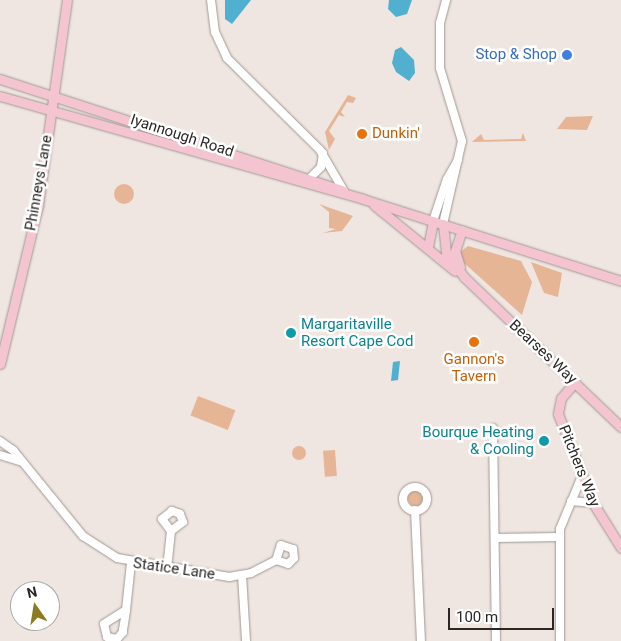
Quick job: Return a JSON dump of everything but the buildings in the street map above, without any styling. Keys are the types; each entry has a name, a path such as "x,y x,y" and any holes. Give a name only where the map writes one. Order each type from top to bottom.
{"main road":[{"name":"Phinneys Lane","path":"0,364 38,206 67,0"},
{"name":"Iyannough Road","path":"0,79 53,94 311,177 366,200"},
{"name":"Iyannough Road","path":"0,96 366,200 621,281"},
{"path":"366,200 428,247"},
{"name":"Bearses Way","path":"433,221 428,247 464,277 621,427"},
{"name":"Bearses Way","path":"443,224 444,249 464,277"},
{"path":"462,230 455,254 464,277"},
{"name":"Pitchers Way","path":"574,382 561,398 558,414 581,478 593,503 621,548"}],"street":[{"path":"211,0 214,32 227,58 323,153 344,191"},
{"name":"Bearses Way","path":"443,224 459,159 461,126 440,68 440,23 446,0"},
{"path":"311,177 321,167 323,153"},
{"name":"Bearses Way","path":"433,221 446,179 459,159"},
{"path":"493,428 496,641"},
{"name":"Statice Lane","path":"0,441 20,461 83,536 131,563 166,570 242,575 276,560"},
{"path":"0,454 20,461"},
{"path":"560,641 559,537 581,478"},
{"path":"571,501 593,503"},
{"path":"415,510 421,641"},
{"path":"166,570 171,531"},
{"path":"496,538 559,537"},
{"path":"126,610 131,563"},
{"path":"242,575 246,641"}],"shaded area":[{"path":"348,95 356,98 353,103 347,102 341,112 345,117 339,115 329,131 335,139 329,150 325,132"},
{"path":"593,116 587,130 557,129 566,117"},
{"path":"523,133 526,141 472,142 481,134 484,140 521,139"},
{"path":"124,184 131,187 134,194 131,201 124,204 117,201 114,194 117,187"},
{"path":"319,204 353,216 342,231 323,233 336,229 329,228 329,212"},
{"path":"468,246 521,261 532,282 522,315 464,263 460,252"},
{"path":"531,262 562,273 558,297 544,293"},
{"path":"198,396 235,410 228,430 190,416"},
{"path":"296,446 302,446 306,453 302,460 296,460 292,456 292,450"},
{"path":"335,450 337,476 325,477 323,451"},
{"path":"416,490 424,498 416,506 408,498"}],"water":[{"path":"225,0 251,0 232,24 225,19"},
{"path":"389,0 412,0 407,14 396,17 388,9"},
{"path":"401,47 414,60 415,73 409,81 396,72 392,63 395,50"},
{"path":"400,361 398,380 391,381 393,362"}],"place":[{"name":"Stop & Shop","path":"567,55"},
{"name":"Dunkin'","path":"362,134"},
{"name":"Margaritaville Resort Cape Cod","path":"291,333"},
{"name":"Gannon's Tavern","path":"474,342"},
{"name":"Bourque Heating & Cooling","path":"544,441"}]}
